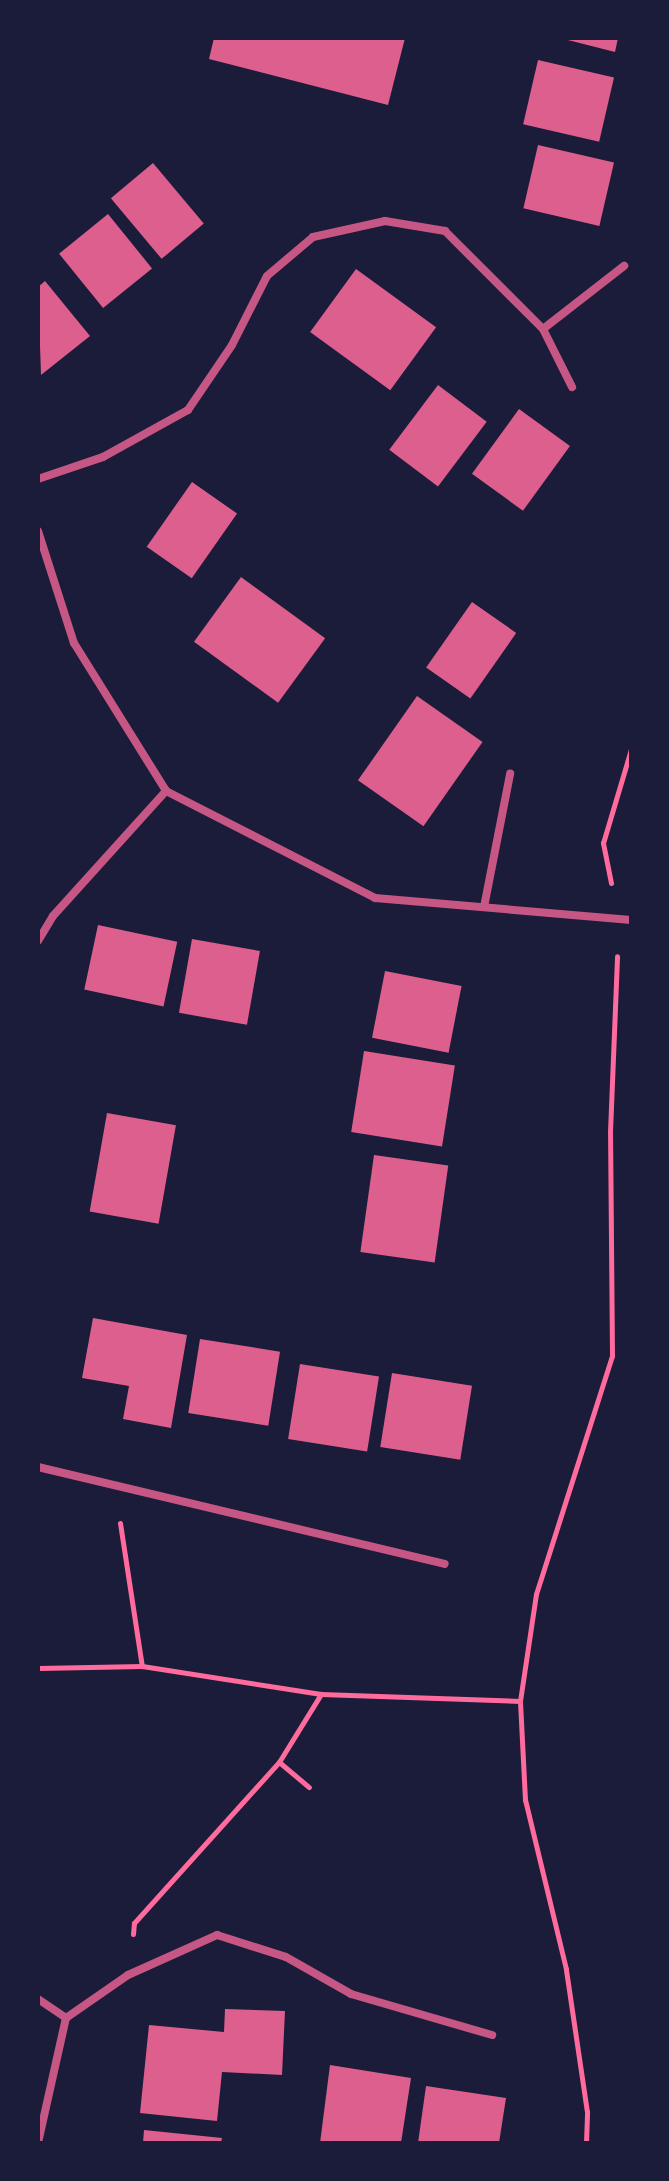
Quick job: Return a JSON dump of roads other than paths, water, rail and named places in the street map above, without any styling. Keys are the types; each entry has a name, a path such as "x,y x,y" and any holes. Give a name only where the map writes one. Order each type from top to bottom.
{"street":[{"path":"38,479 103,457 188,410 232,345 267,276 313,237 385,221 445,231 543,329 572,387"},
{"path":"543,329 624,266"},
{"path":"38,531 74,643 166,791 375,898 631,920"},
{"path":"484,907 510,774"},
{"path":"38,941 53,916 166,791"},
{"path":"38,1467 445,1564"},
{"path":"38,2143 66,2018 128,1975 217,1935 286,1957 351,1994 492,2035"},
{"path":"38,1999 66,2018"}]}
